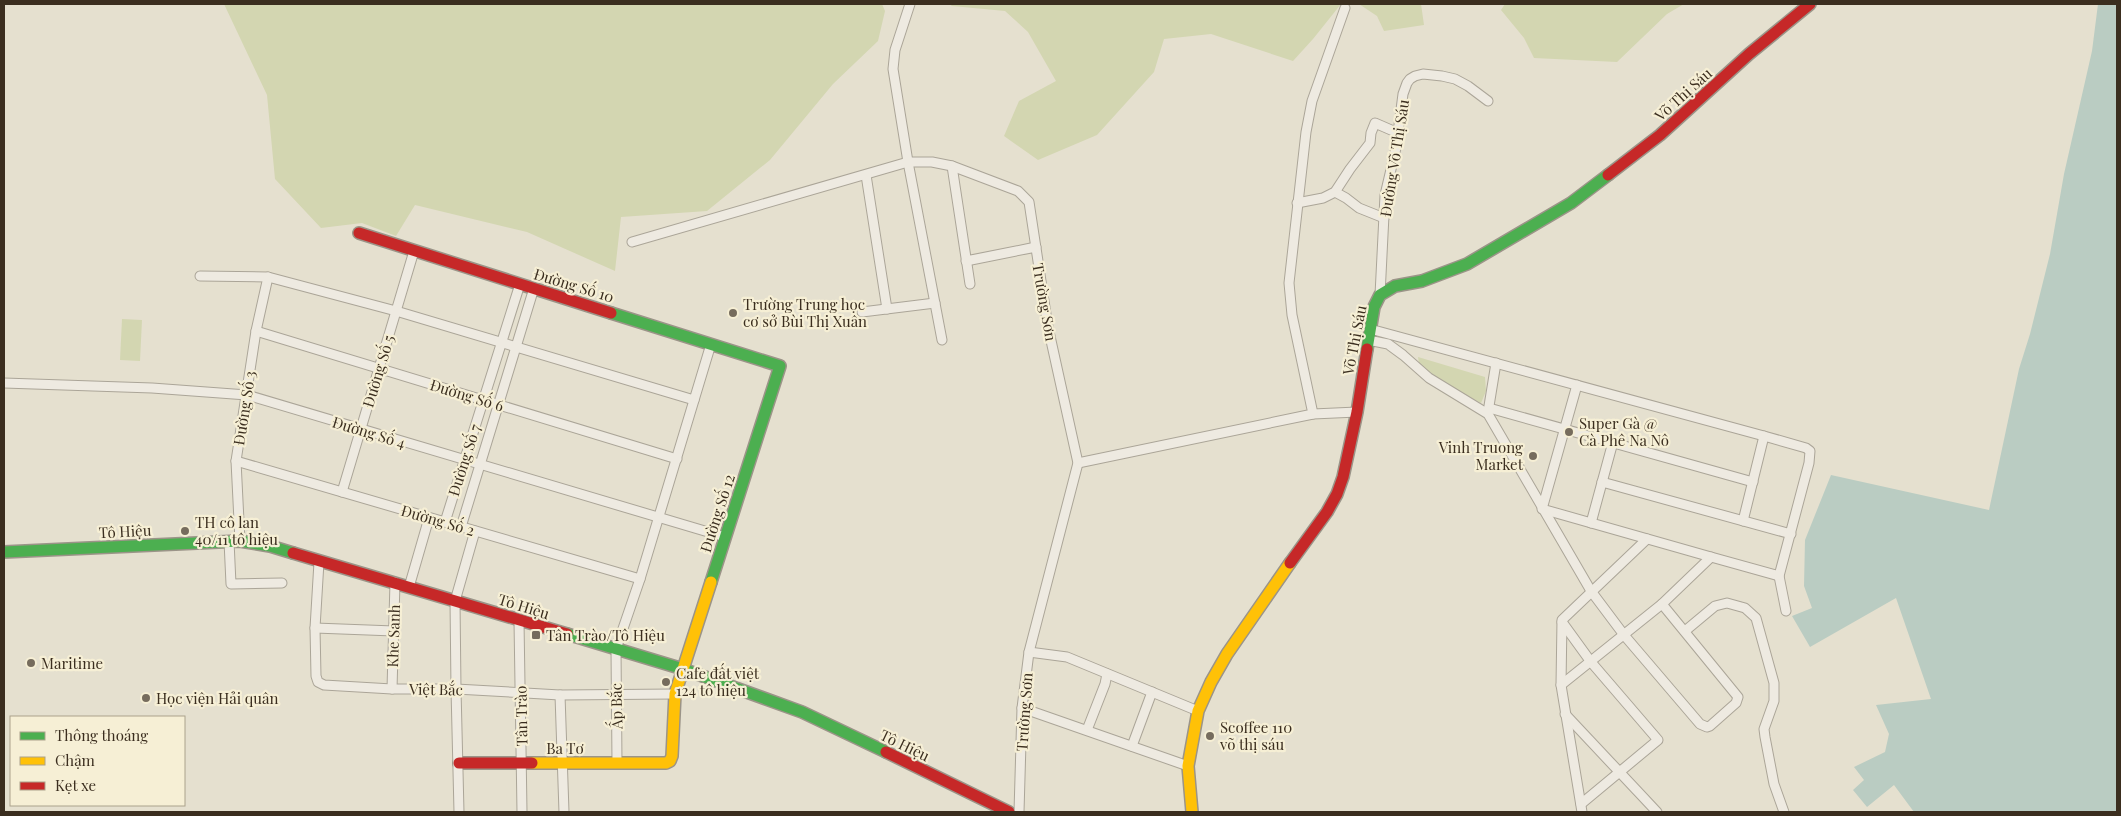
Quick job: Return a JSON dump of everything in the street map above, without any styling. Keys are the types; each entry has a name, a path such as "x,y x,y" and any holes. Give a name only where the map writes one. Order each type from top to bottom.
{"street":[{"path":"910,4 895,50 893,69 908,162 942,340"},
{"name":"Võ Thị Sáu","path":"1192,812 1188,766 1198,711 1211,682 1227,654 1327,512 1337,494 1343,477 1357,412 1374,307 1380,295 1395,286 1430,279 1467,264 1571,202 1660,135 1749,54 1810,4"},
{"path":"1314,414 1292,315 1290,297 1297,203 1312,102 1345,8"},
{"name":"Đường Võ Thị Sáu","path":"1380,295 1385,195 1398,133 1403,94 1410,78 1423,74 1455,79 1488,101"},
{"path":"1297,203 1323,198 1335,192 1370,143 1370,132 1375,123 1398,133"},
{"name":"Trường Sơn","path":"632,242 908,162 932,162 952,166 1022,194 1029,202 1051,342 1078,463 1029,652 1022,708 1019,812"},
{"path":"952,166 970,284"},
{"path":"866,175 887,309"},
{"path":"1335,192 1359,208 1384,218"},
{"name":"Đường Số 10","path":"359,233 780,366"},
{"path":"966,261 1036,247"},
{"name":"Đường Số 5","path":"342,492 414,251"},
{"path":"200,276 268,277 396,311 694,400"},
{"name":"Đường Số 3","path":"268,277 256,331 236,461 235,541 230,584 282,583"},
{"name":"Đường Số 7","path":"444,522 520,284"},
{"name":"Đường Số 7","path":"462,527 534,288"},
{"path":"862,312 935,303"},
{"name":"Đường Số 6","path":"256,331 677,459"},
{"path":"1369,334 1496,363 1806,448 1810,451 1811,456 1779,576 1786,612"},
{"path":"1369,334 1388,344 1429,378 1488,411 1565,428 1753,482"},
{"name":"Ấp Bắc","path":"617,763 616,649 640,580 711,344"},
{"path":"1496,363 1488,411 1542,509 1591,592 1624,635 1700,724 1707,727 1736,703 1738,697 1662,604"},
{"name":"Đường Số 12","path":"670,761 672,756 675,694 780,366"},
{"name":"Đường Số 4","path":"4,383 152,388 247,395 480,466 725,537"},
{"path":"1542,509 1577,385"},
{"path":"1078,463 1314,414 1357,412"},
{"path":"1743,521 1764,436"},
{"path":"1591,523 1613,442"},
{"name":"Đường Số 2","path":"236,461 640,580"},
{"path":"1602,482 1790,534"},
{"path":"1542,509 1779,576"},
{"path":"410,587 430,518"},
{"path":"459,812 455,601 476,531"},
{"path":"1581,808 1561,685 1562,622 1564,616 1647,539"},
{"name":"Tô Hiệu","path":"4,552 235,541 270,546 683,669 802,712 1009,812"},
{"path":"1561,685 1662,604 1711,557"},
{"name":"Việt Bắc","path":"319,562 315,628 316,676 318,682 324,685 392,689 456,689 560,695 675,694"},
{"name":"Khe Sanh","path":"392,689 395,582"},
{"path":"1685,631 1715,606 1727,602 1746,608 1756,618 1774,683 1774,701 1764,729 1764,737 1772,776 1784,812"},
{"name":"Tân Trào","path":"519,621 522,812"},
{"path":"1562,622 1591,662 1657,738 1657,742 1581,808"},
{"path":"315,628 394,630"},
{"path":"1029,652 1066,658 1198,711"},
{"path":"1087,730 1107,674"},
{"path":"1132,746 1152,692"},
{"path":"560,695 564,812"},
{"path":"1022,708 1188,766"},
{"path":"1565,714 1657,812"},
{"name":"Ba Tơ","path":"459,764 666,763 670,761"}],"green space":[{"path":"224,4 882,4 885,11 878,41 833,84 770,160 707,211 621,217 615,271 527,232 415,205 396,236 362,223 321,228 275,179 267,95"},
{"path":"949,4 1341,4 1293,61 1211,34 1164,39 1154,72 1097,135 1038,160 1004,136 1019,101 1056,81 1028,32 1005,11 952,6"},
{"path":"1359,4 1421,4 1424,25 1384,31 1377,16"},
{"path":"1505,4 1684,4 1667,14 1617,62 1534,58 1524,38 1501,10"},
{"path":"122,319 142,320 140,361 120,360"},
{"path":"1418,357 1485,377 1486,391 1481,403 1454,390 1419,364"}],"shaded area":[{"path":"2098,4 2117,4 2117,812 1914,812 1894,785 1867,807 1853,790 1864,780 1854,767 1885,752 1889,734 1876,705 1931,699 1896,598 1810,647 1792,616 1812,608 1804,586 1805,540 1831,475 1989,510 2019,369 2030,334 2050,254 2064,174 2092,51"}],"traffic: fast":[{"path":"1367,349 1374,307 1380,295 1395,286 1422,281 1467,264 1571,203 1608,175"},
{"path":"611,313 780,366 711,582"},
{"path":"4,552 240,541 270,546 293,553"},
{"path":"567,634 683,669 802,712 886,752"}],"traffic: slow":[{"path":"1192,812 1188,766 1198,711 1211,682 1227,654 1290,563"},
{"path":"532,763 666,763 670,761 672,756 675,694 711,582"}],"traffic: jam":[{"path":"1608,175 1660,135 1749,54 1810,4"},
{"path":"359,233 611,313"},
{"path":"1290,563 1327,512 1337,494 1343,477 1357,412 1367,349"},
{"path":"293,553 567,634"},
{"path":"886,752 1009,812"},
{"path":"459,763 532,763"}],"place":[{"name":"Trường Trung học cơ sở Bùi Thị Xuân","path":"733,313"},
{"name":"Super Gà @ Cà Phê Na Nô","path":"1569,432"},
{"name":"Vinh Truong Market","path":"1533,456"},
{"name":"TH cô lan 40/11 tô hiệu","path":"185,531"},
{"name":"Tân Trào/Tô Hiệu","path":"536,635"},
{"name":"Maritime","path":"31,663"},
{"name":"Cafe đất việt 124 tô hiệu","path":"666,682"},
{"name":"Học viện Hải quân","path":"146,698"},
{"name":"Scoffee 110 võ thị sáu","path":"1210,736"}]}
